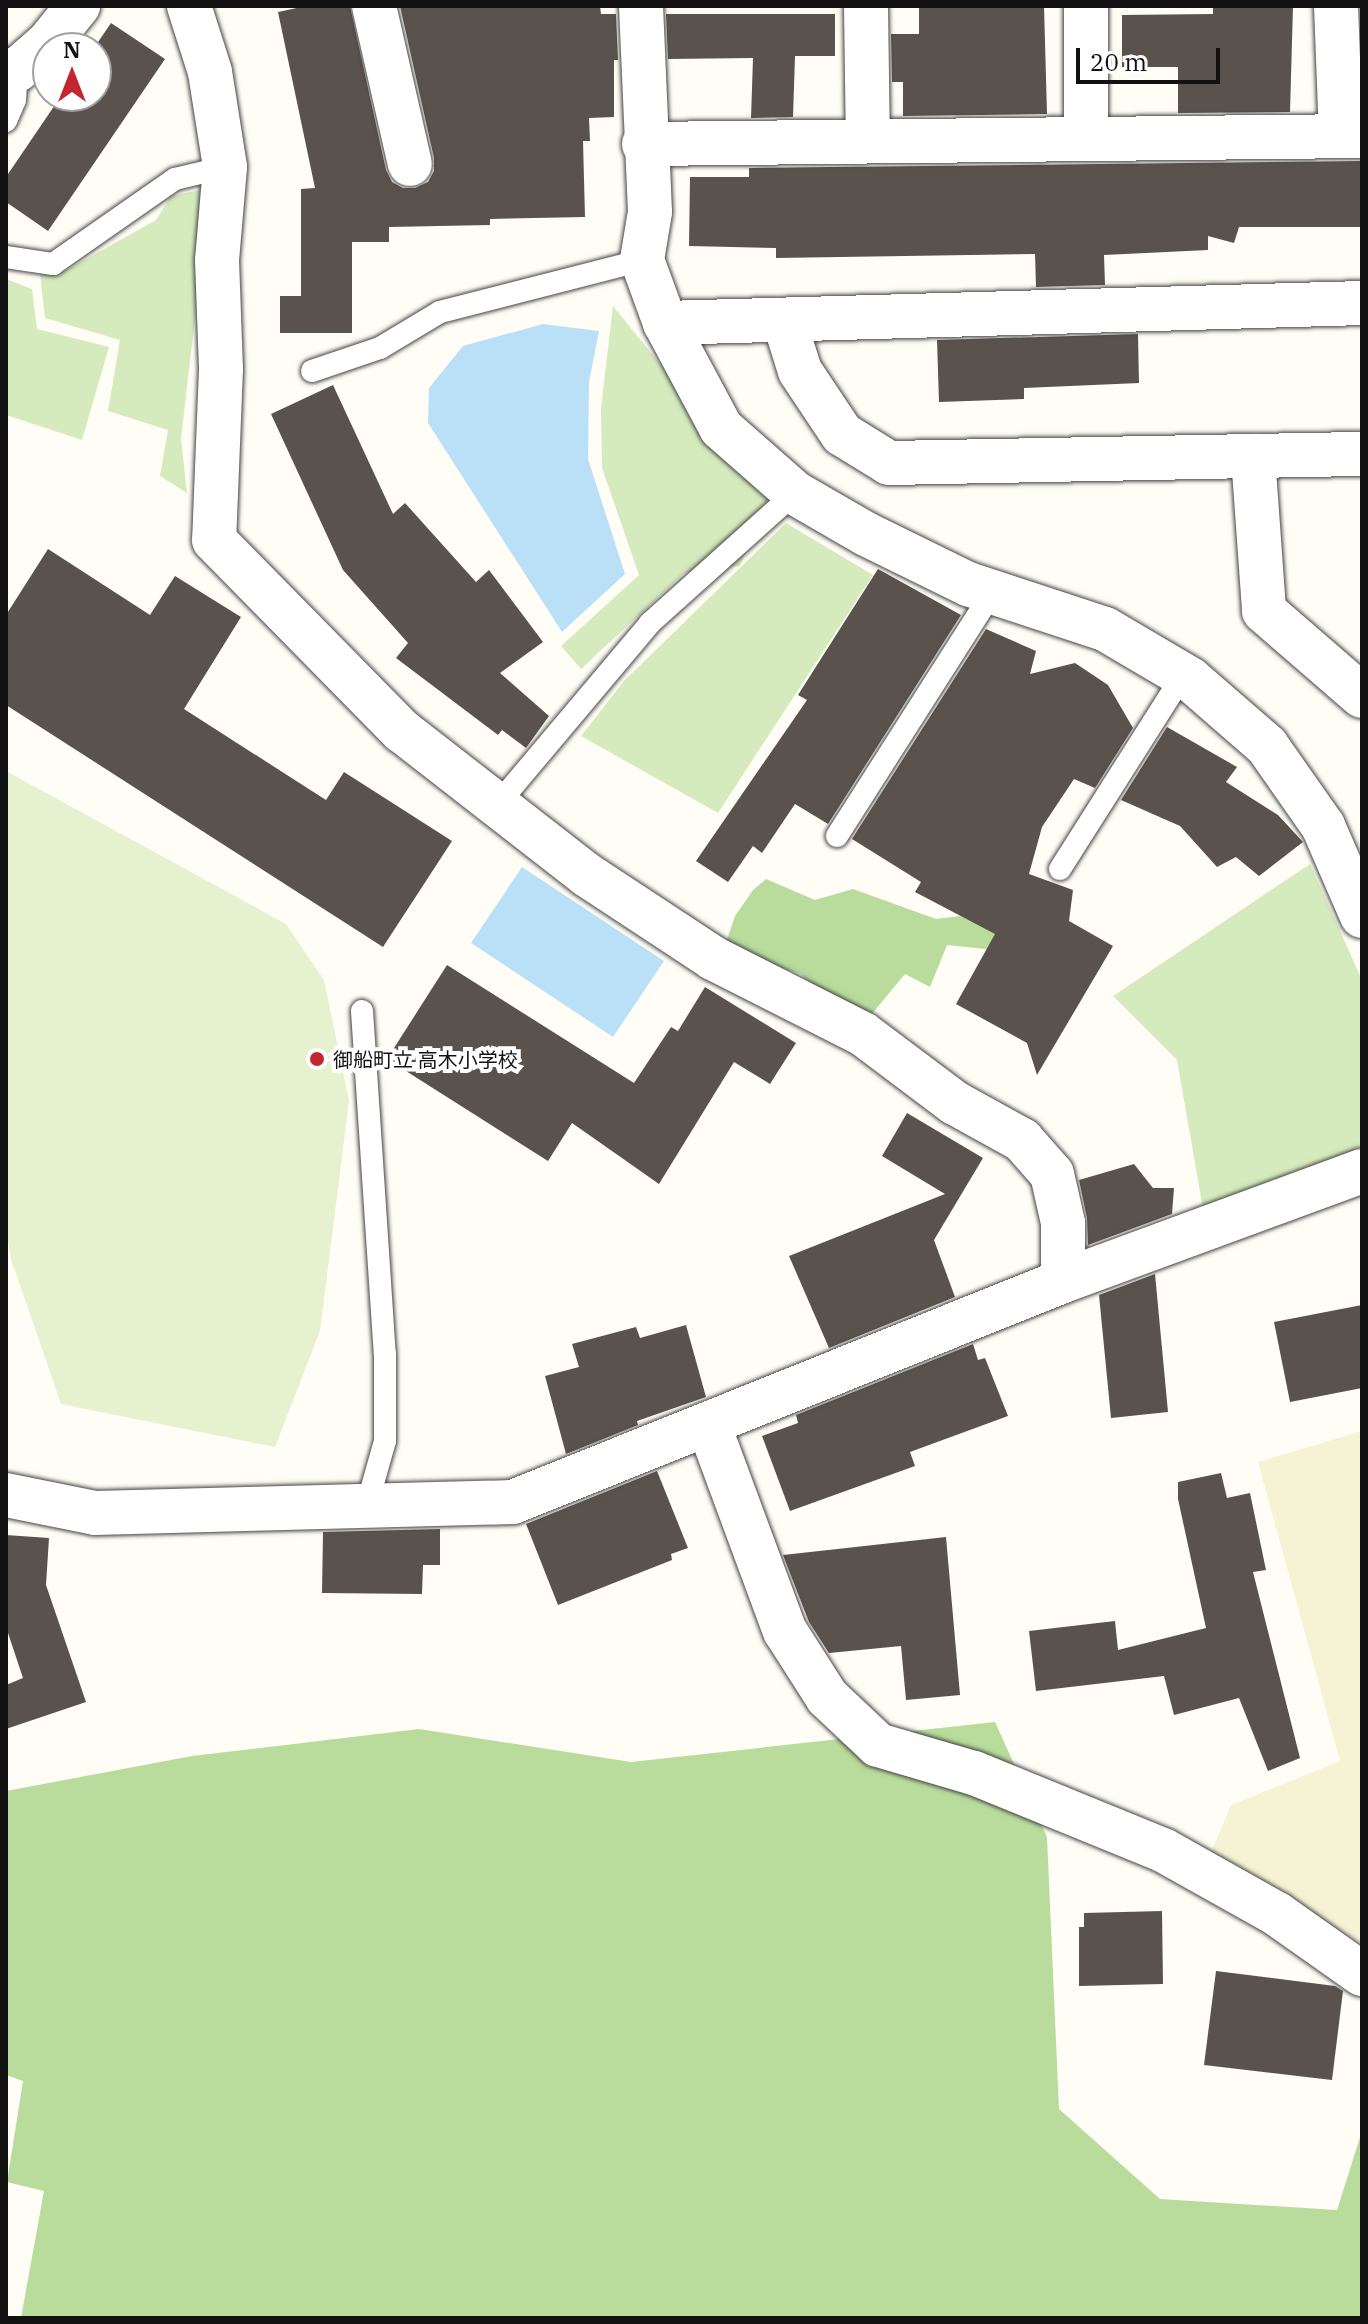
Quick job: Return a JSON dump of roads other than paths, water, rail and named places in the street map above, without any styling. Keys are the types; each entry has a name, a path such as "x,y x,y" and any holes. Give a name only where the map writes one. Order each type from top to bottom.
{"street":[{"path":"12,70 48,43 78,6"},
{"path":"189,6 210,72 225,167 217,260 221,369 214,540 402,731 587,875 713,958 863,1034 955,1103 1022,1140 1052,1174 1063,1223 1063,1281"},
{"path":"374,6 410,164"},
{"path":"641,6 644,144 650,212 642,260 665,323 721,428 795,493 866,534 992,593 1105,629 1183,675 1267,746 1323,826 1362,916"},
{"path":"866,6 868,141"},
{"path":"1086,6 1086,139"},
{"path":"644,144 1352,136 1336,6"},
{"path":"665,323 1362,303"},
{"path":"784,320 800,371 842,434 889,463 1362,454"},
{"path":"1253,456 1264,611 1362,696"},
{"path":"6,1495 95,1513 513,1502 709,1426 1063,1281 1362,1171"},
{"path":"709,1426 785,1631 827,1697 878,1745 974,1773 1163,1850 1277,1914 1362,1974"}],"lane":[{"path":"6,121 15,100 12,70"},
{"path":"6,257 53,264 175,179 225,167"},
{"path":"312,371 380,348 440,312 642,260"},
{"path":"497,805 650,623 795,493"},
{"path":"837,836 992,593"},
{"path":"1060,869 1183,675"},
{"path":"362,1011 385,1354 385,1441 366,1508"}],"water":[{"path":"543,324 599,331 589,382 588,459 625,574 562,632 428,423 429,388 463,346"},
{"path":"522,867 664,961 613,1037 471,943"}],"place":[{"name":"御船町立 高木小学校","path":"317,1059"}]}
